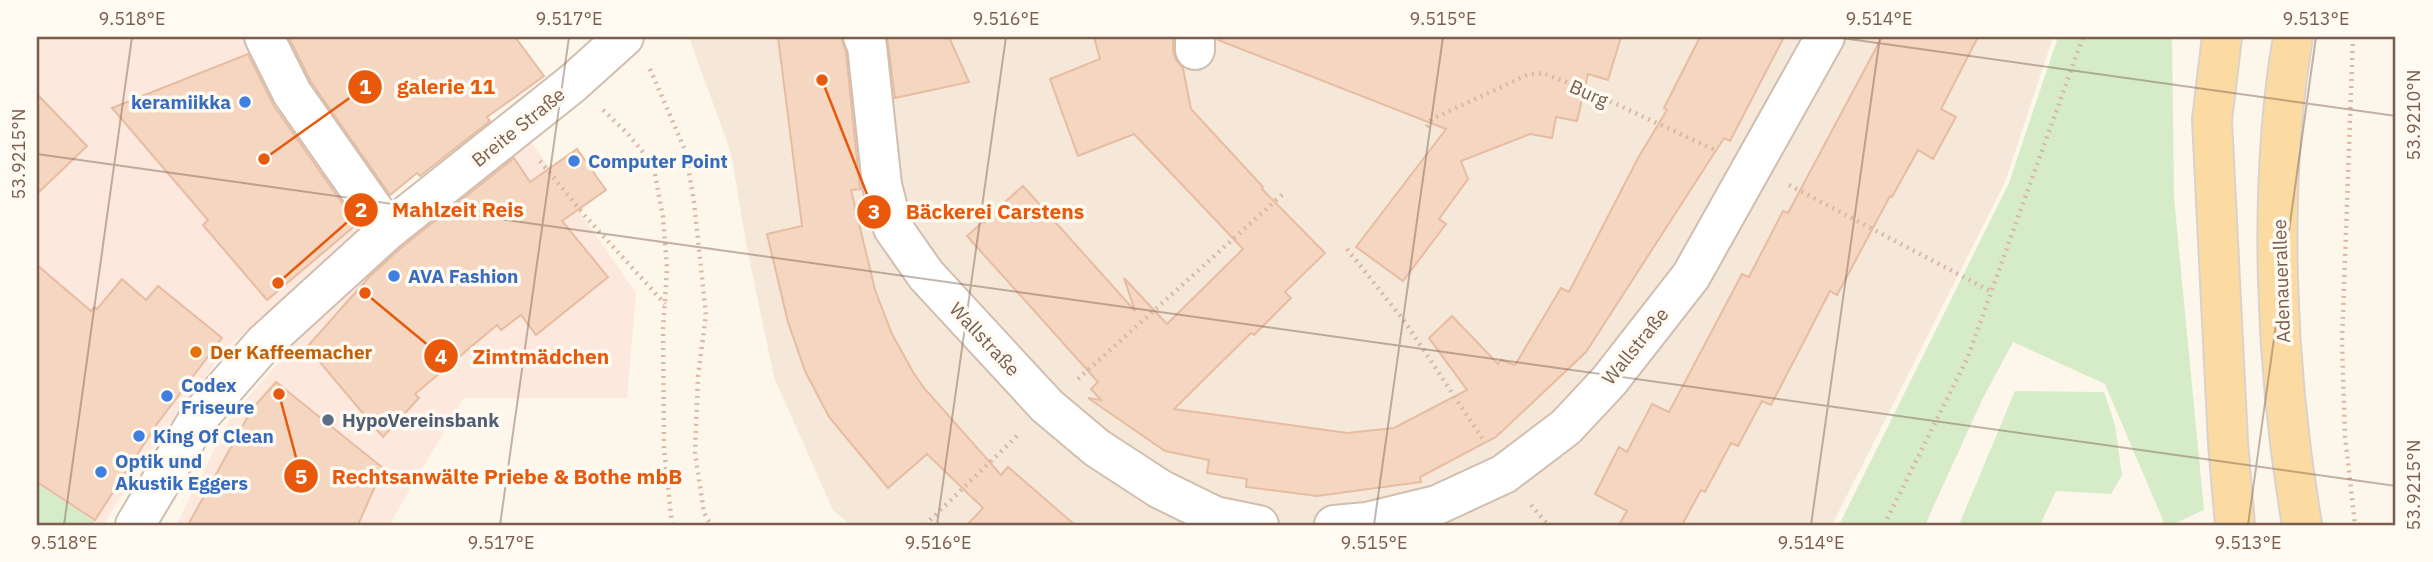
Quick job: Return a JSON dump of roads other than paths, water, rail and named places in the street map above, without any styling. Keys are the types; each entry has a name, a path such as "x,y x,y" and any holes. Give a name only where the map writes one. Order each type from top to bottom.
{"main road":[{"path":"2222,37 2213,133 2228,443 2235,525"},
{"name":"Adenauerallee","path":"2293,37 2282,127 2278,245 2290,458 2302,525"}],"street":[{"path":"264,37 292,93 388,230"},
{"name":"Breite Straße","path":"135,525 201,416 244,364 319,291 388,230 573,83 624,37"},
{"name":"Wallstraße","path":"863,37 867,46 882,185 893,228 926,275 1047,406 1097,448 1160,489 1215,516 1259,525"},
{"name":"Wallstraße","path":"1334,525 1367,522 1437,505 1504,474 1566,427 1609,381 1691,276 1825,37"}],"place":[{"name":"Bäckerei Carstens","path":"822,80"},
{"name":"keramiikka","path":"245,102"},
{"name":"galerie 11","path":"264,159"},
{"name":"Computer Point","path":"574,161"},
{"name":"AVA Fashion","path":"394,276"},
{"name":"Mahlzeit Reis","path":"278,283"},
{"name":"Zimtmädchen","path":"365,293"},
{"name":"Der Kaffeemacher","path":"196,352"},
{"name":"Rechtsanwälte Priebe & Bothe mbB","path":"279,394"},
{"name":"Codex Friseure","path":"167,396"},
{"name":"HypoVereinsbank","path":"328,420"},
{"name":"King Of Clean","path":"139,436"},
{"name":"Optik und Akustik Eggers","path":"101,472"}]}
